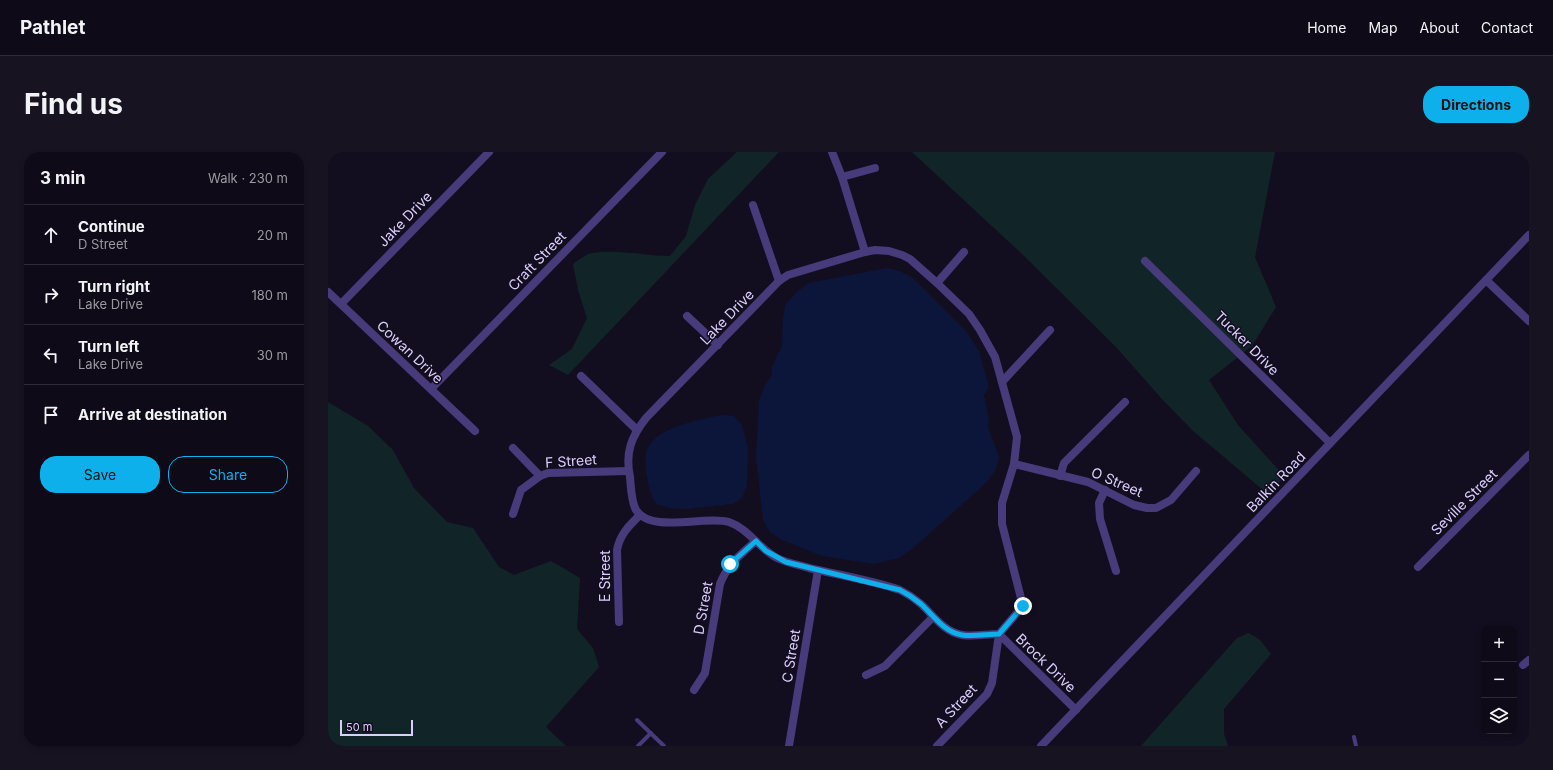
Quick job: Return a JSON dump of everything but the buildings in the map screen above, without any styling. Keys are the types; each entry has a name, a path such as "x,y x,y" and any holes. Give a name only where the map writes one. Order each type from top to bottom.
{"street":[{"name":"Jake Drive","path":"341,304 489,152"},
{"name":"Craft Street","path":"431,389 662,152"},
{"path":"832,152 842,177 865,252"},
{"path":"842,177 875,168"},
{"path":"754,205 779,281"},
{"name":"Balkin Road","path":"1041,746 1529,235"},
{"name":"Lake Drive","path":"640,515 635,507 628,471 631,443 636,430 779,281 788,275 865,252 875,250 889,251 902,255 910,259 937,283 969,314 980,330 995,357 1017,438 1014,464 1002,503 1002,524 1023,606 999,634"},
{"path":"937,283 964,252"},
{"name":"Tucker Drive","path":"1145,261 1330,443"},
{"path":"1486,280 1529,321"},
{"name":"Cowan Drive","path":"328,292 475,431"},
{"path":"687,316 718,345"},
{"path":"1002,382 1050,330"},
{"path":"581,376 636,430"},
{"path":"1060,476 1064,463 1125,402"},
{"path":"513,448 540,476"},
{"name":"Seville Street","path":"1418,567 1529,455"},
{"name":"O Street","path":"1014,464 1088,482 1134,505 1147,508 1156,508 1171,500 1196,471"},
{"name":"F Street","path":"513,514 521,490 540,476 548,473 628,471"},
{"path":"1104,490 1099,504 1100,519 1116,571"},
{"path":"640,515 651,520 669,522 723,521 731,523 743,530 766,551 777,558 818,570 900,590 916,600 949,630 961,635 999,634"},
{"name":"E Street","path":"619,622 617,550 619,541 627,527 640,515"},
{"name":"D Street","path":"694,690 705,673 720,584 724,573 730,564 756,541"},
{"name":"C Street","path":"789,746 818,570"},
{"path":"866,676 885,666 933,617"},
{"name":"Brock Drive","path":"999,634 1076,710"},
{"name":"A Street","path":"937,746 987,694 992,683 999,634"}],"lane":[{"path":"637,720 664,746"},
{"path":"638,746 650,733"},
{"path":"1354,737 1356,746"}],"green space":[{"path":"737,152 779,152 568,375 549,365 572,349 587,318 578,290 573,264 582,257 592,253 602,252 670,256 686,236 695,205 708,179"},
{"path":"912,152 1275,152 1255,257 1276,307 1252,346 1209,380 1238,425 1284,476 1270,496 1192,430 1161,398 1116,347 1021,253"},
{"path":"328,402 368,426 393,450 414,488 447,522 473,528 499,567 514,575 551,561 580,578 577,629 593,648 599,667 546,727 566,746 328,746"},
{"path":"1249,633 1260,640 1271,654 1224,709 1224,734 1228,746 1141,746 1237,638"}],"water":[{"path":"887,268 900,271 913,278 966,331 979,351 989,387 984,395 989,419 988,427 999,457 996,469 987,482 912,549 899,558 874,564 822,556 780,539 770,532 763,520 756,457 759,402 765,385 772,375 772,367 782,345 785,305 808,283"},
{"path":"721,415 734,416 742,425 748,448 747,486 742,498 733,504 687,509 669,508 656,504 650,491 646,473 646,453 650,444 667,431 678,426"}],"route":[{"path":"730,564 756,541 766,551 786,562 900,590 911,596 922,605 938,622 949,630 961,635 999,634 1023,606"}]}
